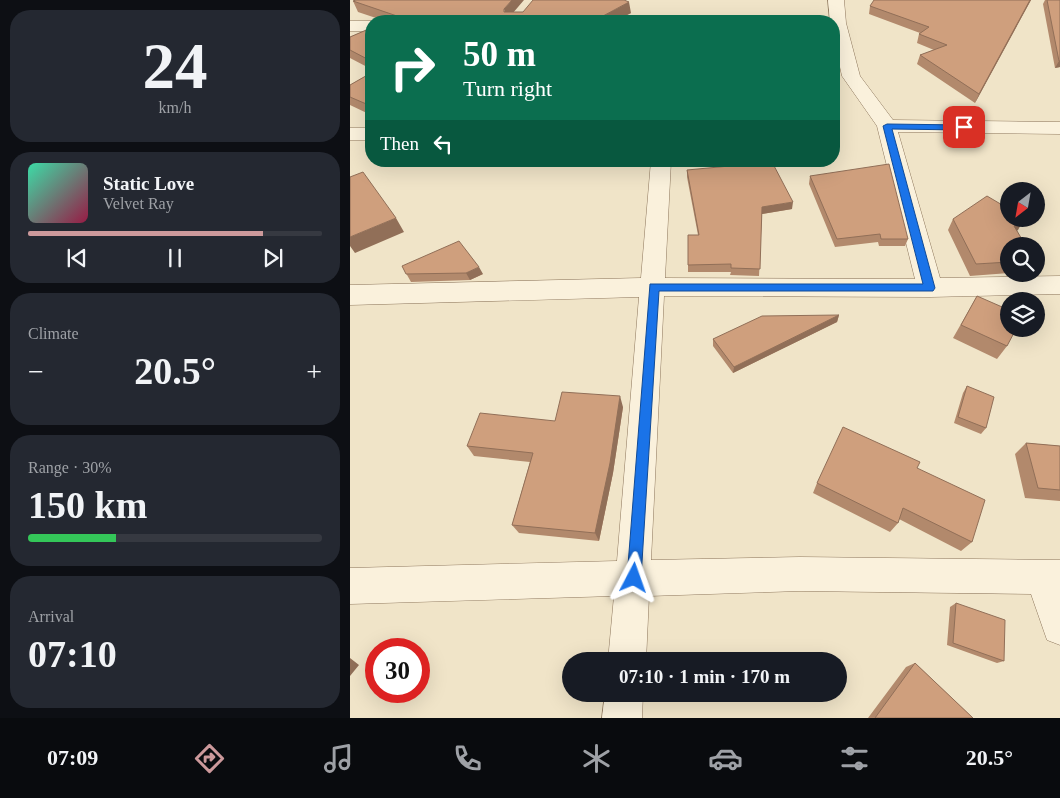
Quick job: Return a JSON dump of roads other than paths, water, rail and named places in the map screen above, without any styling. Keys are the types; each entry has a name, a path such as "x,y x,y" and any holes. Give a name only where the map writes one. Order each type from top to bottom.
{"street":[{"path":"836,0 836,15"},
{"path":"350,26 365,26"},
{"path":"840,37 851,76 887,126 930,288"},
{"path":"887,126 1060,128"},
{"path":"350,134 365,134"},
{"path":"628,652 661,167"},
{"path":"350,295 654,287 930,288 1060,285"},
{"path":"350,586 800,574 1051,577 1060,627"},
{"path":"622,718 623,702"}]}
